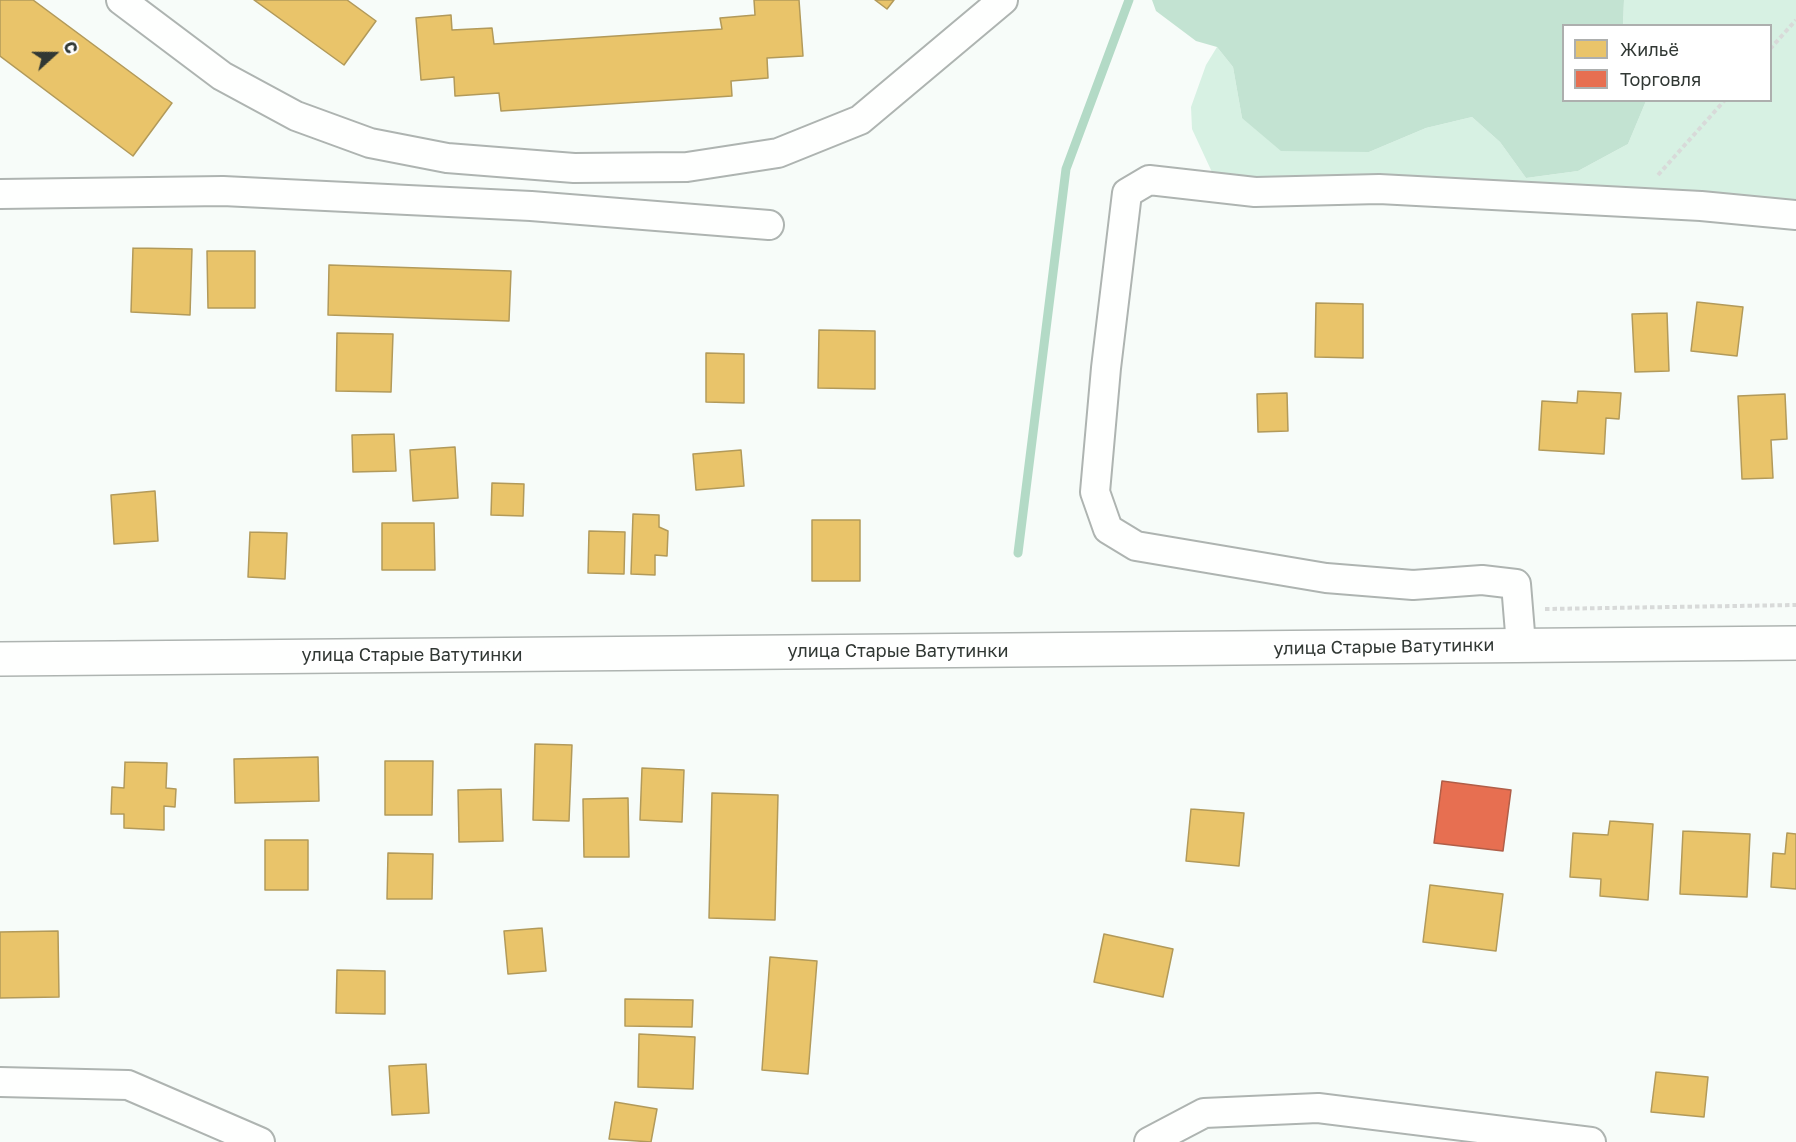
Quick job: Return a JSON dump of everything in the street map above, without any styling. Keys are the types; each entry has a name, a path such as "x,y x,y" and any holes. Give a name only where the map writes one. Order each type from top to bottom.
{"main road":[{"name":"улица Старые Ватутинки","path":"0,658 1796,643"}],"street":[{"path":"121,0 222,76 296,116 370,142 447,158 574,168 687,167 778,153 860,120 1003,0"},
{"path":"1521,645 1516,584 1482,580 1413,585 1326,578 1136,546 1108,529 1095,492 1106,368 1127,193 1149,180 1255,192 1379,189 1634,203 1796,215"},
{"path":"0,194 223,191 531,206 769,225"},
{"path":"0,1082 128,1085 260,1142"},
{"path":"1158,1138 1204,1113 1318,1108 1591,1142"}],"path":[{"path":"1772,47 1796,20"},
{"path":"1634,203 1723,102"}],"green space":[{"path":"1152,0 1624,0 1623,24 1562,24 1562,102 1646,102 1628,144 1578,171 1526,178 1500,142 1472,117 1426,128 1369,152 1281,151 1242,118 1233,67 1217,47 1196,41 1156,11"},
{"path":"1624,0 1796,0 1796,227 1217,183 1192,129 1191,107 1206,65 1217,47 1233,67 1242,118 1369,152 1426,128 1472,117 1500,142 1526,178 1578,171 1628,144 1646,102 1772,102 1772,24 1623,24"}],"building: Жильё":[{"path":"0,0 33,0 172,103 133,156 0,56"},
{"path":"254,0 347,0 376,21 344,65"},
{"path":"754,0 799,0 803,56 767,58 768,78 731,81 732,96 501,111 499,93 455,96 454,77 421,80 416,18 451,15 452,30 492,28 494,44 722,29 720,18 755,15"},
{"path":"875,0 894,0 887,9"},
{"path":"133,248 192,249 190,315 131,312"},
{"path":"207,251 255,251 255,308 208,308"},
{"path":"329,265 511,271 509,321 328,315"},
{"path":"1697,302 1743,307 1737,356 1691,351"},
{"path":"1316,303 1363,304 1363,358 1315,357"},
{"path":"1667,313 1669,371 1635,372 1632,314"},
{"path":"819,330 875,331 875,389 818,388"},
{"path":"337,333 393,334 391,392 336,391"},
{"path":"706,353 744,354 744,403 706,402"},
{"path":"1578,391 1621,393 1619,419 1606,418 1604,454 1539,450 1542,401 1577,403"},
{"path":"1287,393 1288,431 1258,432 1257,394"},
{"path":"1785,394 1787,439 1771,440 1773,478 1742,479 1738,396"},
{"path":"394,434 396,471 353,472 352,435"},
{"path":"455,447 458,498 413,501 410,450"},
{"path":"741,450 744,486 696,490 693,454"},
{"path":"492,483 524,484 523,516 491,515"},
{"path":"155,491 158,541 114,544 111,495"},
{"path":"633,514 659,515 659,527 668,531 667,556 655,555 655,575 631,574"},
{"path":"812,520 860,520 860,581 812,581"},
{"path":"382,523 434,523 435,570 382,570"},
{"path":"589,531 625,532 624,574 588,573"},
{"path":"250,532 287,533 285,579 248,577"},
{"path":"535,744 572,745 569,821 533,820"},
{"path":"318,757 319,801 235,803 234,759"},
{"path":"385,761 433,761 432,815 385,815"},
{"path":"125,762 167,763 166,788 176,789 175,807 164,806 164,830 124,828 124,814 111,814 112,787 124,788"},
{"path":"642,768 684,770 682,822 640,820"},
{"path":"501,789 503,841 459,842 458,790"},
{"path":"712,793 778,795 775,920 709,918"},
{"path":"628,798 629,857 584,857 583,799"},
{"path":"1191,809 1244,813 1239,866 1186,861"},
{"path":"1610,821 1653,824 1648,900 1600,896 1601,879 1570,877 1573,833 1608,835"},
{"path":"1683,831 1750,834 1747,897 1680,894"},
{"path":"1787,833 1796,834 1796,889 1771,887 1773,853 1785,854"},
{"path":"265,840 308,840 308,890 265,890"},
{"path":"388,853 433,854 432,899 387,899"},
{"path":"1430,885 1503,894 1496,951 1423,942"},
{"path":"542,928 546,971 508,974 504,931"},
{"path":"58,931 59,997 0,998 0,932"},
{"path":"1104,934 1173,949 1163,997 1094,982"},
{"path":"770,957 817,961 808,1074 762,1070"},
{"path":"337,970 385,971 385,1014 336,1013"},
{"path":"625,999 693,1000 692,1027 625,1026"},
{"path":"639,1034 695,1037 693,1089 638,1087"},
{"path":"426,1064 429,1113 392,1115 389,1066"},
{"path":"1656,1072 1708,1077 1704,1117 1651,1112"},
{"path":"615,1102 657,1109 651,1142 609,1139"}],"building: Торговля":[{"path":"1442,781 1511,790 1503,851 1434,843"}],"waterway":[{"path":"1018,553 1066,169 1129,0"}]}
